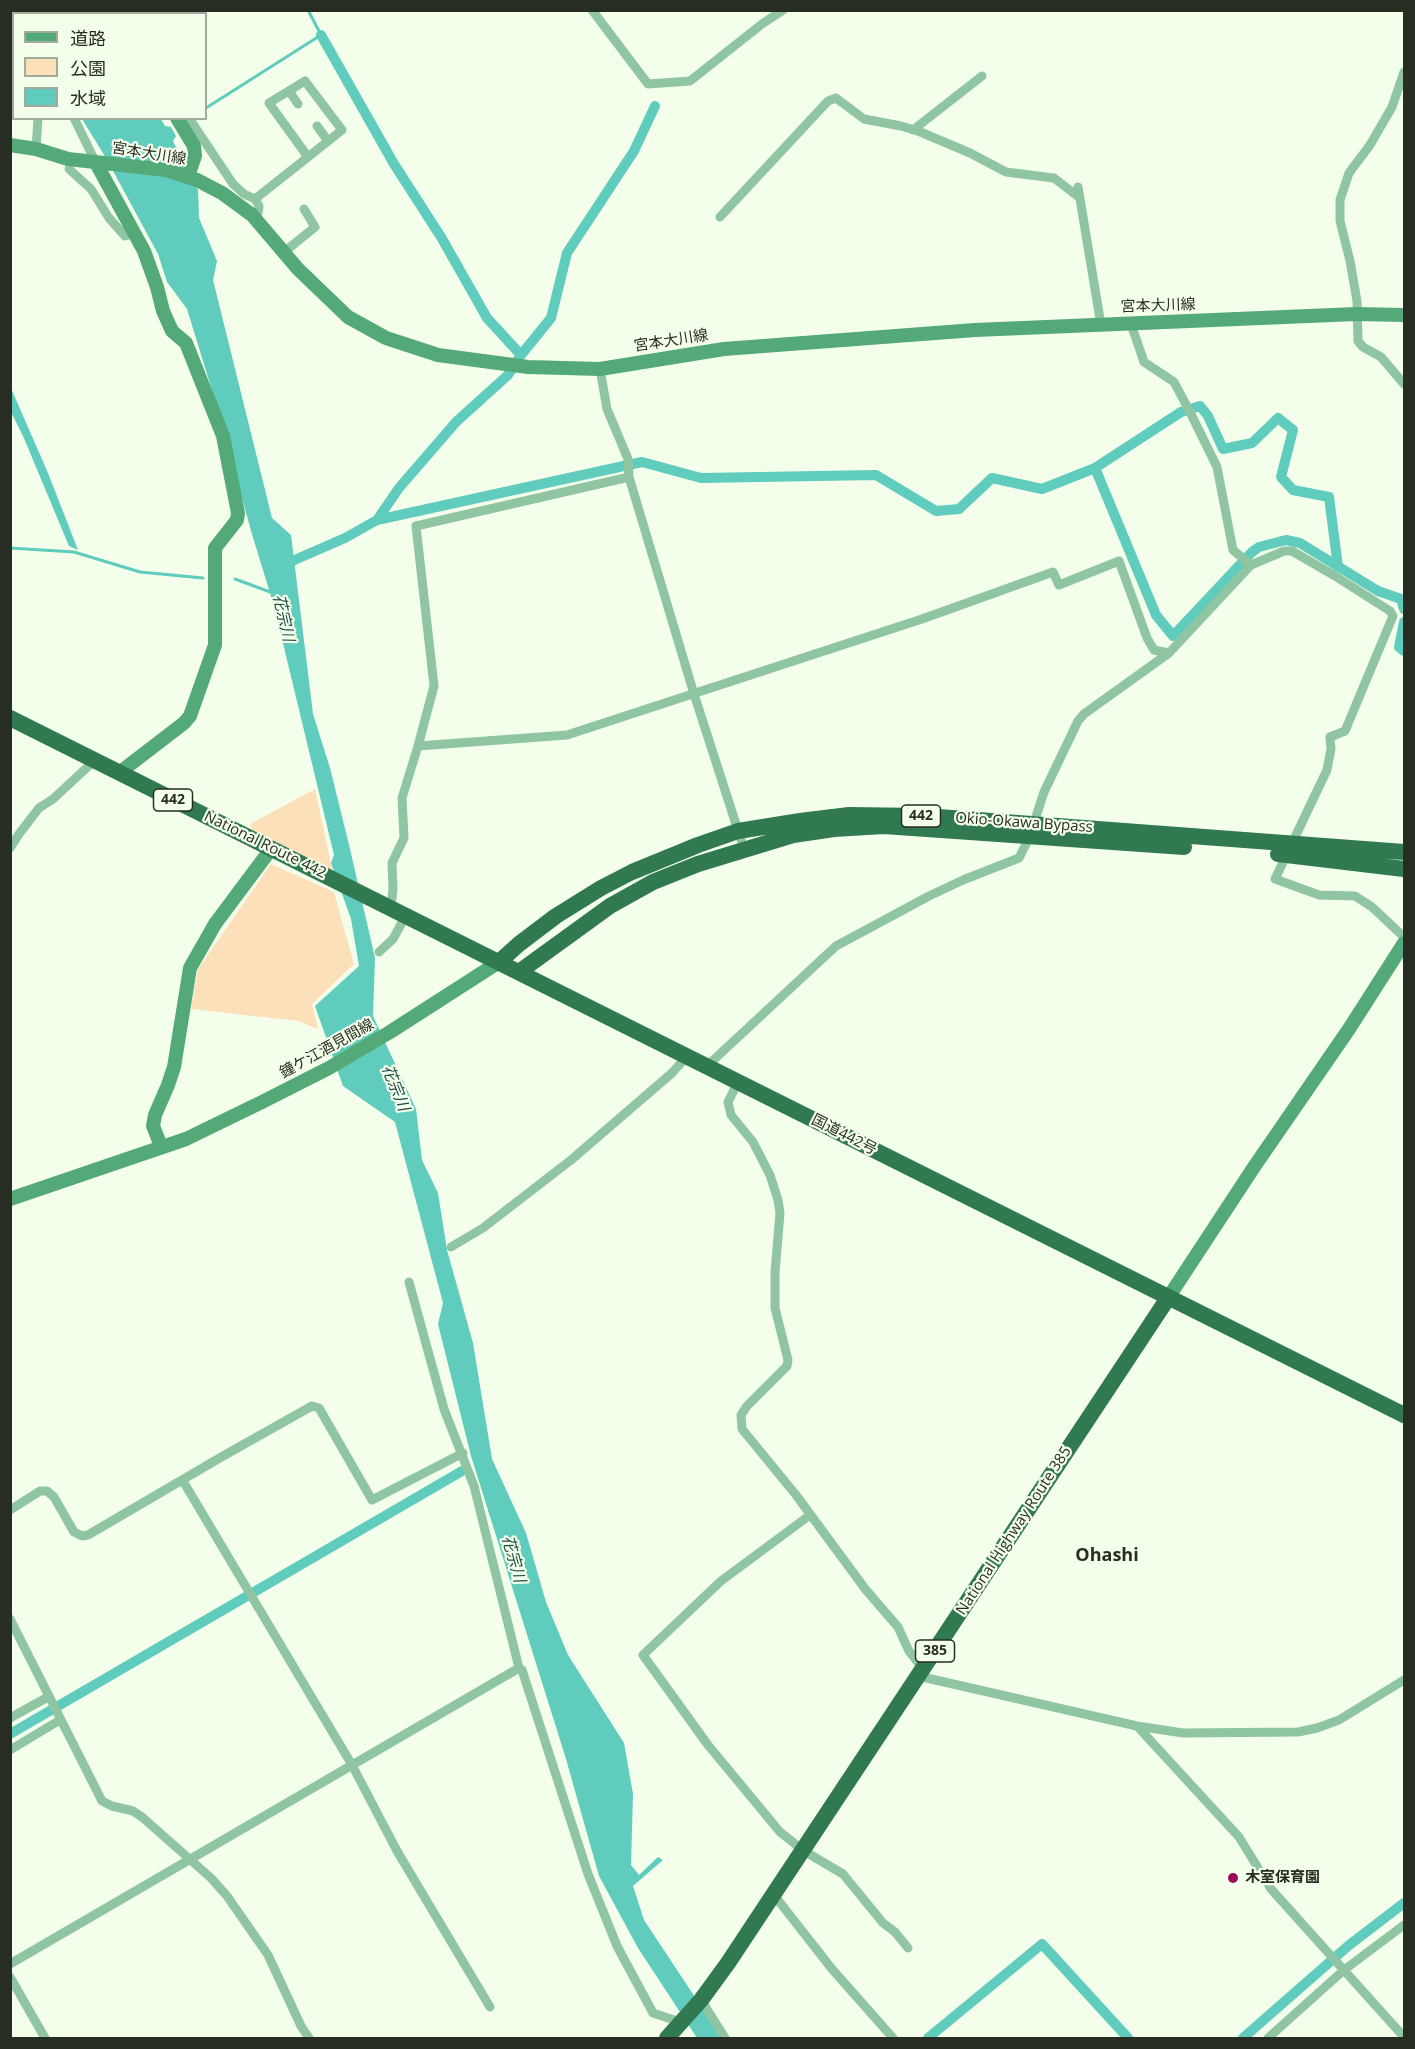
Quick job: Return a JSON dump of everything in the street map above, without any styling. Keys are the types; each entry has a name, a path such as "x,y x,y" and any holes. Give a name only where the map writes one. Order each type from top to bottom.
{"highway":[{"name":"National Route 442","path":"10,718 519,972"},
{"name":"Okio-Okawa Bypass","path":"490,958 519,944 546,923 601,888 662,860 738,831 859,815 925,816 1032,830"},
{"name":"Okio-Okawa Bypass","path":"519,972 610,906 652,882 744,849 793,835 834,829 884,826 1032,830 1378,858 1404,869"},
{"name":"Okio-Okawa Bypass","path":"1378,858 1404,852"},
{"name":"国道442号","path":"519,972 1168,1298"},
{"path":"1168,1298 1404,1415"},
{"name":"National Highway Route 385","path":"667,2038 700,2001 728,1963 804,1851 1168,1298"}],"main road":[{"path":"178,120 194,146 192,175"},
{"name":"宮本大川線","path":"10,145 36,149 69,159 192,175 252,215 283,253 348,317 386,338 438,355 528,367 600,369 686,354 756,346 975,330 1356,314 1404,315"},
{"path":"100,163 150,263 163,311 172,331 186,343 223,436 238,513 237,520 214,548 215,645 190,716 119,773"},
{"path":"161,1146 153,1126 155,1115 174,1067 190,968 215,924 271,849"},
{"path":"1168,1298 1349,1029 1404,943"},
{"name":"鐘ケ江酒見間線","path":"10,1199 186,1138 262,1102 329,1068 390,1032 490,958"}],"street":[{"path":"592,10 648,84 690,81 783,10"},
{"path":"1404,72 1392,107 1349,173 1340,200 1340,220 1357,301 1358,341 1363,347 1381,357 1404,384"},
{"path":"913,130 982,76"},
{"path":"255,199 308,157 328,141 342,130 305,81 269,103 308,157"},
{"path":"289,91 298,104"},
{"path":"720,217 828,101 836,98 864,118 913,130 970,153 1006,172 1054,178 1080,198"},
{"path":"36,149 38,120"},
{"path":"75,120 100,163"},
{"path":"190,120 233,184 244,194 255,199 259,206 258,213 252,215"},
{"path":"317,126 328,141"},
{"path":"69,169 90,189 109,218 125,236 135,233"},
{"path":"1078,187 1101,325"},
{"path":"283,253 315,227 304,210"},
{"path":"1131,324 1144,362 1174,382 1191,414 1216,467 1233,550 1247,562"},
{"path":"600,369 607,409 628,459 629,474 693,694 744,849"},
{"path":"379,952 393,939 398,911 393,889 392,863 404,838 402,798 434,686 416,526 629,474"},
{"path":"707,1066 836,946 929,896 1019,858 1032,830 1044,792 1078,721 1084,714 1169,653 1247,562 1284,551 1292,551 1390,611 1392,616 1345,731 1330,737 1330,762 1275,879 1318,895 1355,896 1372,907 1404,937"},
{"path":"418,746 567,735 922,619 1053,572 1059,585 1119,561 1147,638 1154,650 1169,653"},
{"path":"10,848 39,808 94,761"},
{"path":"451,1247 483,1228 571,1160 672,1073 687,1056"},
{"path":"738,1082 728,1102 730,1114 753,1142 770,1175 778,1200 780,1213 775,1272 775,1308 789,1360 787,1366 747,1406 741,1415 742,1429 898,1627 921,1673 1137,1726 1183,1733 1298,1732 1317,1728 1339,1720 1404,1680"},
{"path":"409,1282 444,1408 474,1486 519,1668 522,1670 588,1874 617,1946 653,2013 681,2021"},
{"path":"10,1510 40,1491 47,1491 54,1497 74,1532 82,1536 88,1535 312,1406 317,1407 323,1415 372,1500 463,1453"},
{"path":"183,1480 352,1765 397,1851 490,2007"},
{"path":"810,1515 721,1581 643,1655 701,1736 747,1795 755,1801 780,1832 804,1851 843,1874 883,1923 895,1932 908,1948"},
{"path":"10,1619 102,1801 133,1811 142,1817 211,1878 227,1896 268,1955 301,2026 309,2038"},
{"path":"10,1964 519,1668"},
{"path":"10,1718 54,1708"},
{"path":"10,1750 54,1708"},
{"path":"1137,1726 1239,1837 1271,1889 1404,2037"},
{"path":"774,1895 832,1969 893,2038"},
{"path":"1268,2038 1341,1967 1404,1925"},
{"path":"10,1977 45,2038"},
{"path":"700,2001 725,2038"}],"green space":[{"path":"315,789 333,873 255,841 250,824"},
{"path":"271,864 334,892 354,964 312,1004 318,1029 298,1021 191,1009 198,969"}],"water":[{"path":"111,11 112,12 39,12"},
{"name":"花宗川","path":"83,120 162,120 165,126 171,127 176,136 173,141 198,190 199,218 217,261 213,280 272,518 291,535 313,714 330,768 375,958 373,1016 416,1109 422,1160 438,1193 447,1250 473,1343 492,1459 526,1533 546,1602 568,1655 624,1743 633,1794 631,1865 639,1875 658,1857 663,1860 633,1886 644,1920 722,2038 697,2038 638,1948 599,1876 566,1759 471,1456 438,1324 443,1303 395,1122 343,1086 315,1006 359,966 351,919 331,863 334,855 274,606 219,413 187,309 167,282 158,254"},
{"path":"10,386 78,550 69,546 11,412"}],"waterway":[{"path":"207,107 321,35 308,10"},
{"path":"321,35 394,164 441,237 487,318 521,355"},
{"path":"283,565 345,538 377,520 399,488 456,422 508,375 551,318 567,253 634,151 655,106"},
{"path":"377,520 642,462 701,478 876,475 936,511 959,509 992,478 1042,489 1095,468 1181,412 1200,406 1208,416 1223,449 1252,443 1278,418 1293,430 1281,477 1293,490 1329,497 1338,567"},
{"path":"1095,468 1156,615 1173,636 1252,552 1259,547 1286,540 1300,543 1378,591 1401,599 1404,609"},
{"path":"10,548 74,552 140,572 203,578"},
{"name":"花宗川","path":"235,579 273,593"},
{"path":"1404,622 1399,647 1404,651"},
{"path":"10,1734 462,1471"},
{"path":"1243,2038 1348,1946 1404,1903"},
{"path":"928,2038 1042,1944 1128,2038"}],"place":[{"name":"木室保育園","path":"1233,1878"}],"district":[{"name":"Ohashi","path":"1107,1556"}]}
